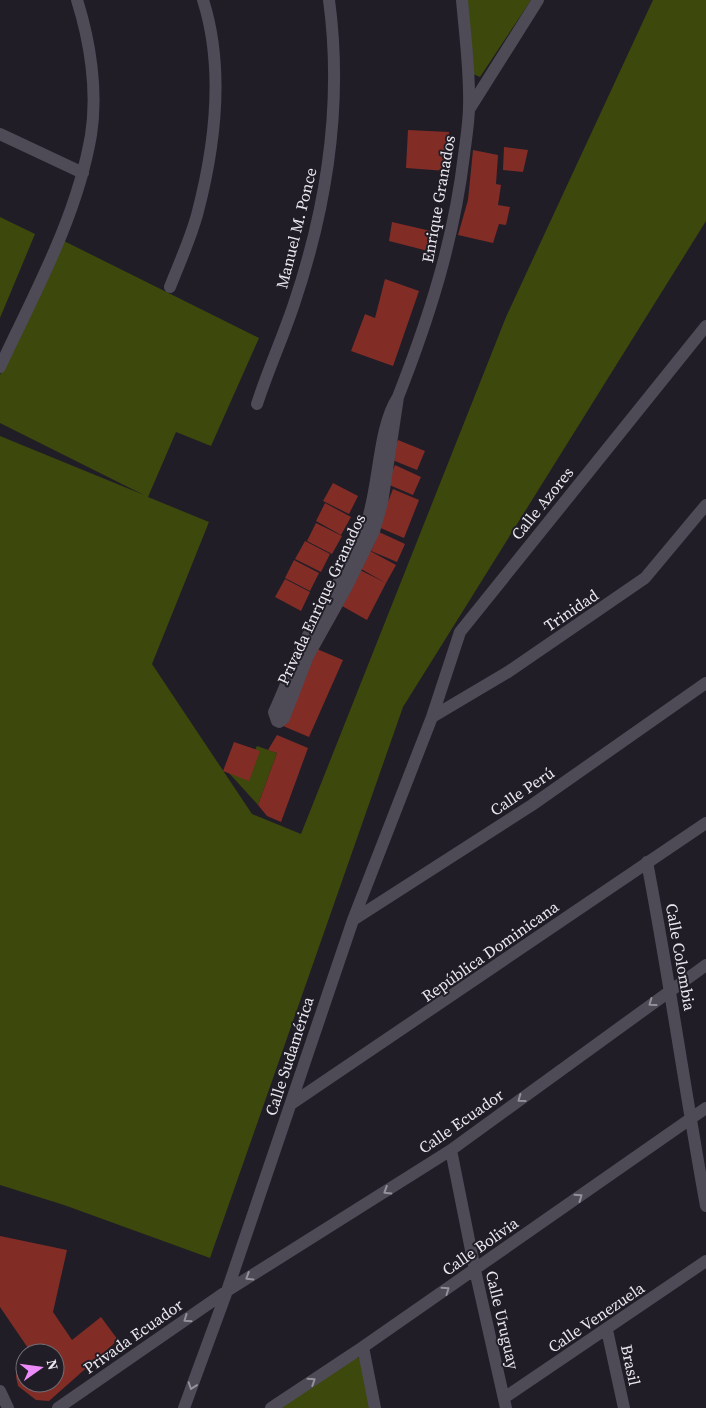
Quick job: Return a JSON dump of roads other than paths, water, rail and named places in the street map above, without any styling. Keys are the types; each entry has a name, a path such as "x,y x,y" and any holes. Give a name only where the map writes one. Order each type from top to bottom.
{"street":[{"path":"0,367 62,233 83,173 92,133 93,76 86,30 77,0"},
{"path":"170,287 196,217 208,164 215,112 213,52 203,0"},
{"name":"Manuel M. Ponce","path":"257,404 294,304 314,237 329,163 334,92 333,28 329,0"},
{"name":"Enrique Granados","path":"398,396 423,334 452,234 461,184 470,108 462,0"},
{"path":"470,108 538,0"},
{"path":"0,134 83,173"},
{"name":"Calle Azores","path":"432,717 460,632 706,326"},
{"name":"Privada Enrique Granados","path":"398,396 382,503 374,531 346,588 308,656 284,718 277,721 274,712 301,649 354,553 365,528 374,501 389,410 398,396"},
{"name":"Trinidad","path":"432,717 508,672 645,578 706,504"},
{"name":"Calle Perú","path":"352,920 532,805 706,683"},
{"name":"Calle Sudamérica","path":"184,1408 227,1291 352,920 432,717"},
{"name":"República Dominicana","path":"291,1104 465,988 706,823"},
{"name":"Calle Colombia","path":"647,862 671,989 690,1119 706,1206"},
{"name":"Calle Ecuador","path":"227,1291 451,1150 706,965"},
{"name":"Calle Bolivia","path":"271,1408 475,1270 706,1108"},
{"name":"Calle Uruguay","path":"451,1150 475,1270 505,1403"},
{"name":"Calle Venezuela","path":"505,1403 706,1261"},
{"name":"Privada Ecuador","path":"58,1408 227,1291"},
{"name":"Brasil","path":"607,1330 624,1408"},
{"path":"363,1347 375,1408"},
{"path":"0,1391 8,1408"}]}
